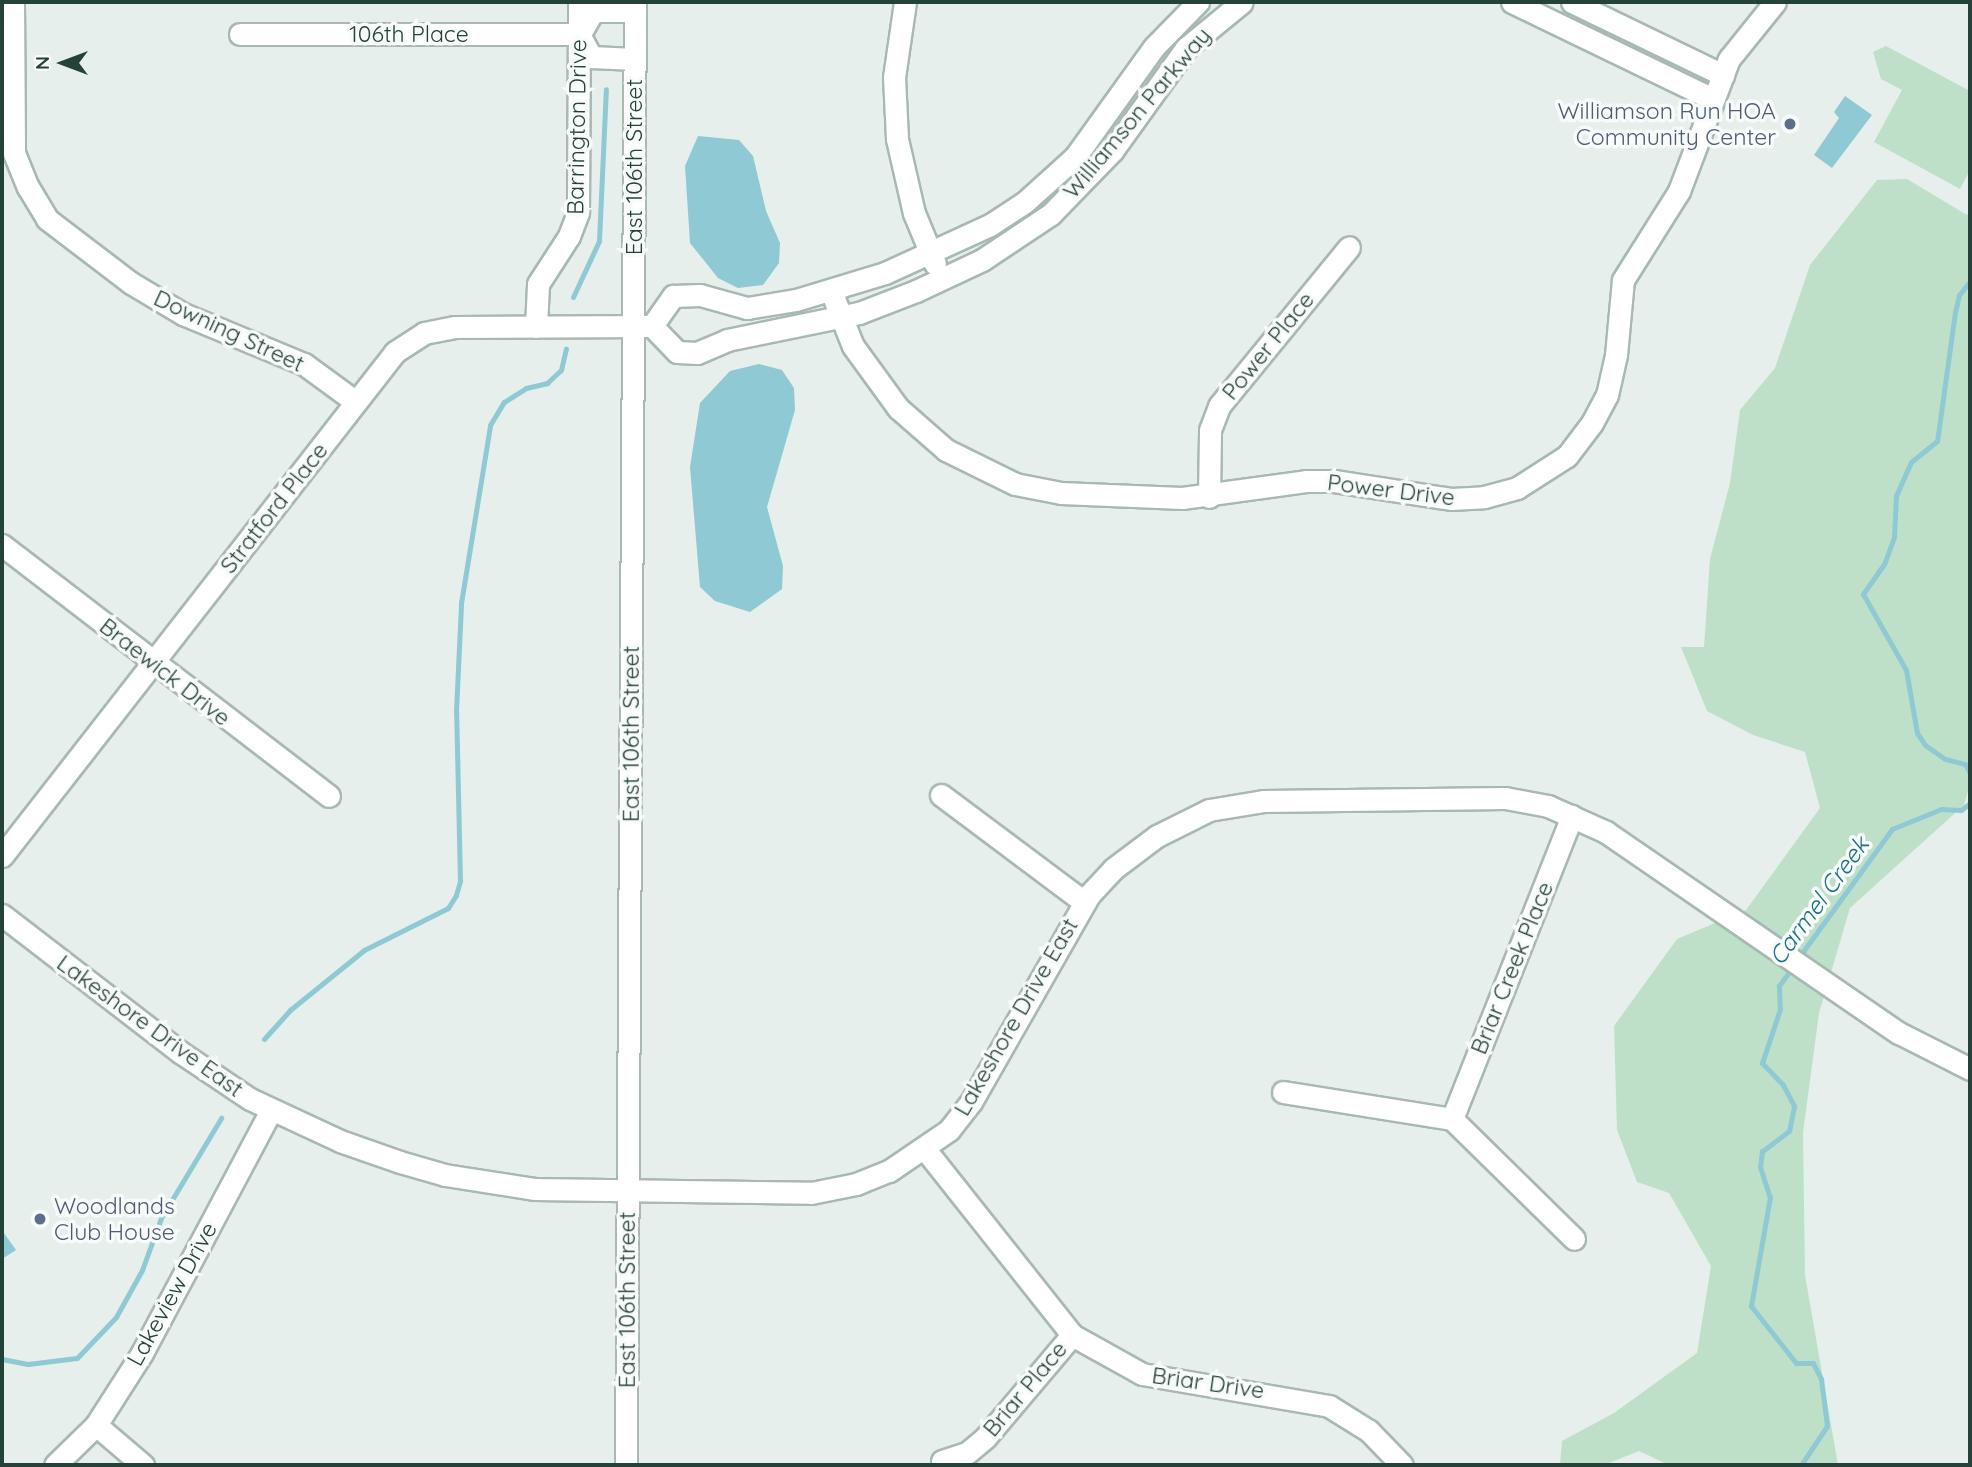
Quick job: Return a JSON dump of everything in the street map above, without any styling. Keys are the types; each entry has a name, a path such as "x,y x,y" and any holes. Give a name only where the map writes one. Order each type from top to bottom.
{"street":[{"name":"Downing Street","path":"13,2 8,138 27,187 47,219 83,249 183,314 304,364 356,402"},
{"name":"Barrington Drive","path":"536,327 538,284 569,236 578,212 579,2"},
{"path":"905,2 895,54 895,125 911,200 942,279"},
{"name":"Williamson Parkway","path":"1198,2 1154,47 1091,137 1058,174 1009,213 931,253 831,291 747,308 700,295 673,296 643,326 677,352 697,353 727,340 842,318 942,279 1022,237 1066,201 1112,151 1186,48 1242,2"},
{"path":"1514,2 1713,99"},
{"path":"1572,2 1723,75"},
{"name":"Power Drive","path":"831,291 853,345 898,408 946,450 981,470 1015,484 1061,493 1209,497 1334,481 1439,498 1485,497 1546,473 1567,456 1607,396 1623,279 1679,191 1713,99 1737,46 1775,2"},
{"path":"635,6 593,11 579,34 591,57 635,59"},
{"name":"East 106th Street","path":"626,1465 628,1190 643,326 635,6"},
{"name":"106th Place","path":"240,34 579,34"},
{"name":"Power Place","path":"1209,497 1210,430 1219,406 1349,247"},
{"name":"Stratford Place","path":"2,856 395,352 424,333 455,327 643,326"},
{"name":"Braewick Drive","path":"2,545 329,796"},
{"path":"942,795 1084,902"},
{"name":"Lakeshore Drive East","path":"2,915 180,1052 271,1110 340,1141 445,1175 534,1189 811,1193 856,1184 889,1171 949,1130 971,1102 1084,902 1129,856 1209,810 1309,798 1505,798 1572,816 1606,832 1899,1033 1970,1069"},
{"name":"Briar Creek Place","path":"1452,1119 1572,816"},
{"path":"1283,1092 1452,1119 1574,1239"},
{"name":"Lakeview Drive","path":"55,1465 96,1425 142,1353 271,1110"},
{"name":"Briar Drive","path":"924,1148 1072,1335 1142,1374 1329,1406 1369,1431 1402,1465"},
{"name":"Briar Place","path":"942,1461 967,1453 985,1438 1072,1335"},
{"path":"96,1425 143,1465"}],"green space":[{"path":"1886,46 1970,91 1970,170 1960,189 1874,142 1902,90 1881,79 1873,52"},
{"path":"1907,179 1967,215 1970,210 1970,784 1964,805 1850,908 1819,1013 1803,1133 1805,1275 1838,1465 1669,1465 1639,1451 1604,1465 1560,1465 1562,1441 1614,1413 1697,1353 1711,1266 1669,1193 1637,1182 1617,1130 1614,1026 1677,939 1746,910 1820,808 1805,752 1753,735 1707,711 1681,647 1704,647 1710,559 1730,483 1740,410 1775,368 1810,265 1877,180"}],"water":[{"path":"1845,96 1872,115 1832,168 1814,155 1839,118 1834,112"},
{"path":"698,136 739,140 753,156 766,211 780,243 779,263 763,285 738,288 718,278 690,243 685,166"},
{"path":"759,364 782,370 794,388 795,410 767,507 783,566 782,589 750,612 715,601 700,587 690,467 700,403 730,371"},
{"path":"4,1233 16,1250 2,1259 2,1234"}],"waterway":[{"path":"573,297 599,241 606,89"},
{"name":"Carmel Creek","path":"1970,281 1959,295 1955,312 1937,441 1911,462 1896,495 1894,537 1884,564 1863,594 1906,670 1917,733 1925,745 1945,759 1965,764 1970,773"},
{"path":"264,1039 290,1010 364,950 448,908 456,895 460,881 456,711 461,603 490,425 504,402 526,388 547,383 561,370 566,349"},
{"name":"Carmel Creek","path":"1799,957 1892,829 1941,809 1961,810 1970,803"},
{"name":"Carmel Creek","path":"1794,965 1779,986 1780,1009 1762,1063 1783,1085 1794,1106 1789,1131 1762,1151 1760,1167 1770,1197 1751,1306 1796,1363 1813,1363 1821,1379 1827,1426 1801,1465"},
{"path":"2,1359 28,1364 77,1358 116,1317 142,1270 161,1218 221,1118"}],"place":[{"name":"Williamson Run HOA Community Center","path":"1790,124"},
{"name":"Woodlands Club House","path":"40,1219"}]}
